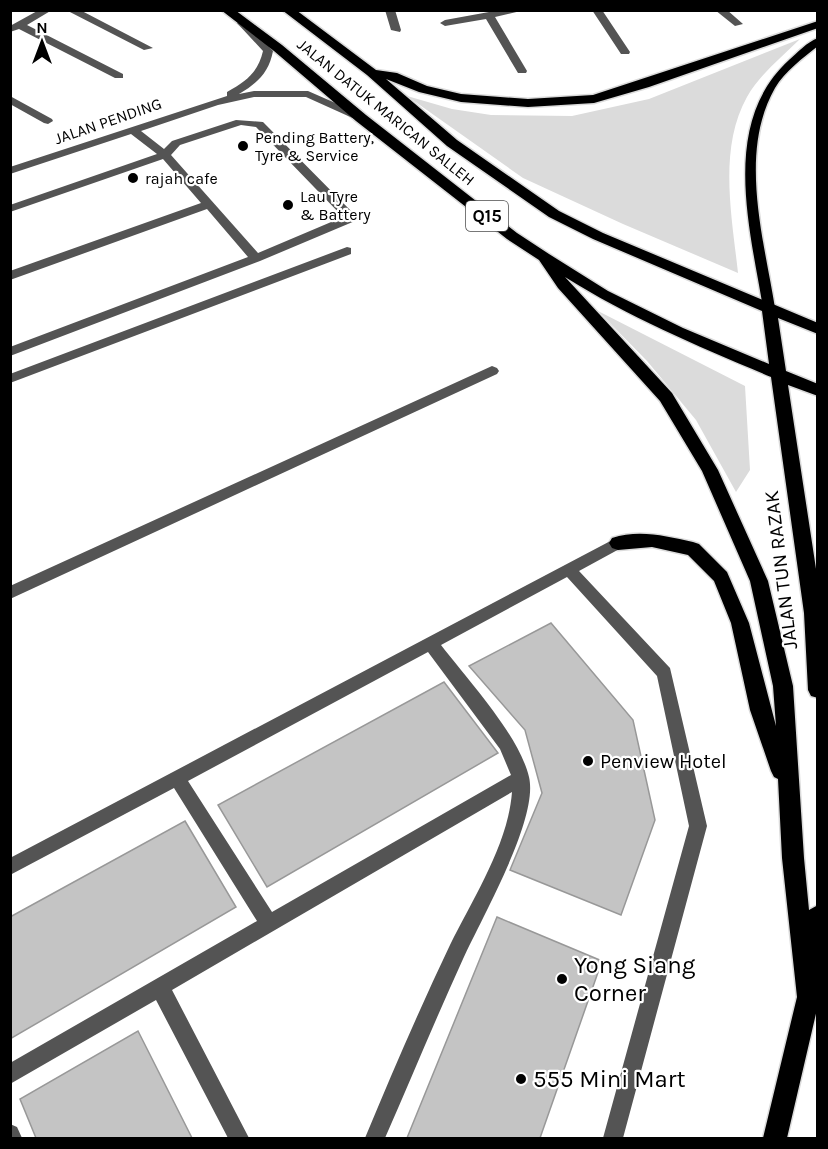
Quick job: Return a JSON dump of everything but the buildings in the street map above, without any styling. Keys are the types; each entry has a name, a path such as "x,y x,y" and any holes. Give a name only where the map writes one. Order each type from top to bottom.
{"highway":[{"name":"JALAN DATUK MARICAN SALLEH","path":"226,10 278,48 362,118 512,236 544,257 603,294 678,332 818,391"},
{"name":"JALAN DATUK MARICAN SALLEH","path":"288,10 371,72 452,143 554,214 598,236 818,329"},
{"path":"371,72 393,76 423,89 461,98 528,103 594,99 645,84 818,24"},
{"path":"544,257 562,285 666,397 710,470 759,581 783,686 788,789 808,997"},
{"name":"JALAN TUN RAZAK","path":"769,309 813,613 818,690"},
{"path":"618,543 652,540 693,549 721,577 740,623 760,710 788,789"},
{"path":"775,1138 808,997 818,915"}],"main road":[{"path":"769,309 750,159 759,115 771,87 796,59 818,41"}],"street":[{"path":"15,27 47,10"},
{"path":"71,10 148,48"},
{"path":"390,10 396,30"},
{"path":"445,23 520,10"},
{"path":"597,10 625,52"},
{"path":"720,10 738,24"},
{"path":"489,15 522,71"},
{"path":"215,102 249,84 265,69 268,51 242,23"},
{"path":"15,27 119,76"},
{"path":"215,102 254,94 308,94 362,118"},
{"path":"10,99 48,121"},
{"name":"JALAN PENDING","path":"10,171 215,102"},
{"path":"10,209 165,156 176,143 240,122 259,124 335,199 351,218 256,258 10,352"},
{"path":"133,130 165,156 256,258"},
{"path":"10,276 208,205"},
{"path":"10,380 347,251"},
{"path":"10,593 492,371"},
{"path":"10,867 618,543"},
{"path":"568,569 664,673 698,826 613,1138"},
{"path":"375,1138 457,951 491,887 519,809 521,777 506,744 431,643"},
{"path":"10,1074 521,777"},
{"path":"177,778 269,924"},
{"path":"160,987 238,1138"},
{"path":"10,1134 12,1138"}],"shaded area":[{"path":"800,39 758,81 747,97 738,117 730,161 729,184 738,273 523,178 407,96 452,109 491,115 572,116 649,99"},
{"path":"598,311 745,386 750,470 736,492 696,420 647,361"}],"place":[{"name":"Pending Battery, Tyre & Service","path":"243,146"},
{"name":"rajah cafe","path":"133,178"},
{"name":"Lau Tyre & Battery","path":"288,205"},
{"name":"Penview Hotel","path":"588,761"},
{"name":"Yong Siang Corner","path":"562,979"},
{"name":"555 Mini Mart","path":"521,1079"}]}
